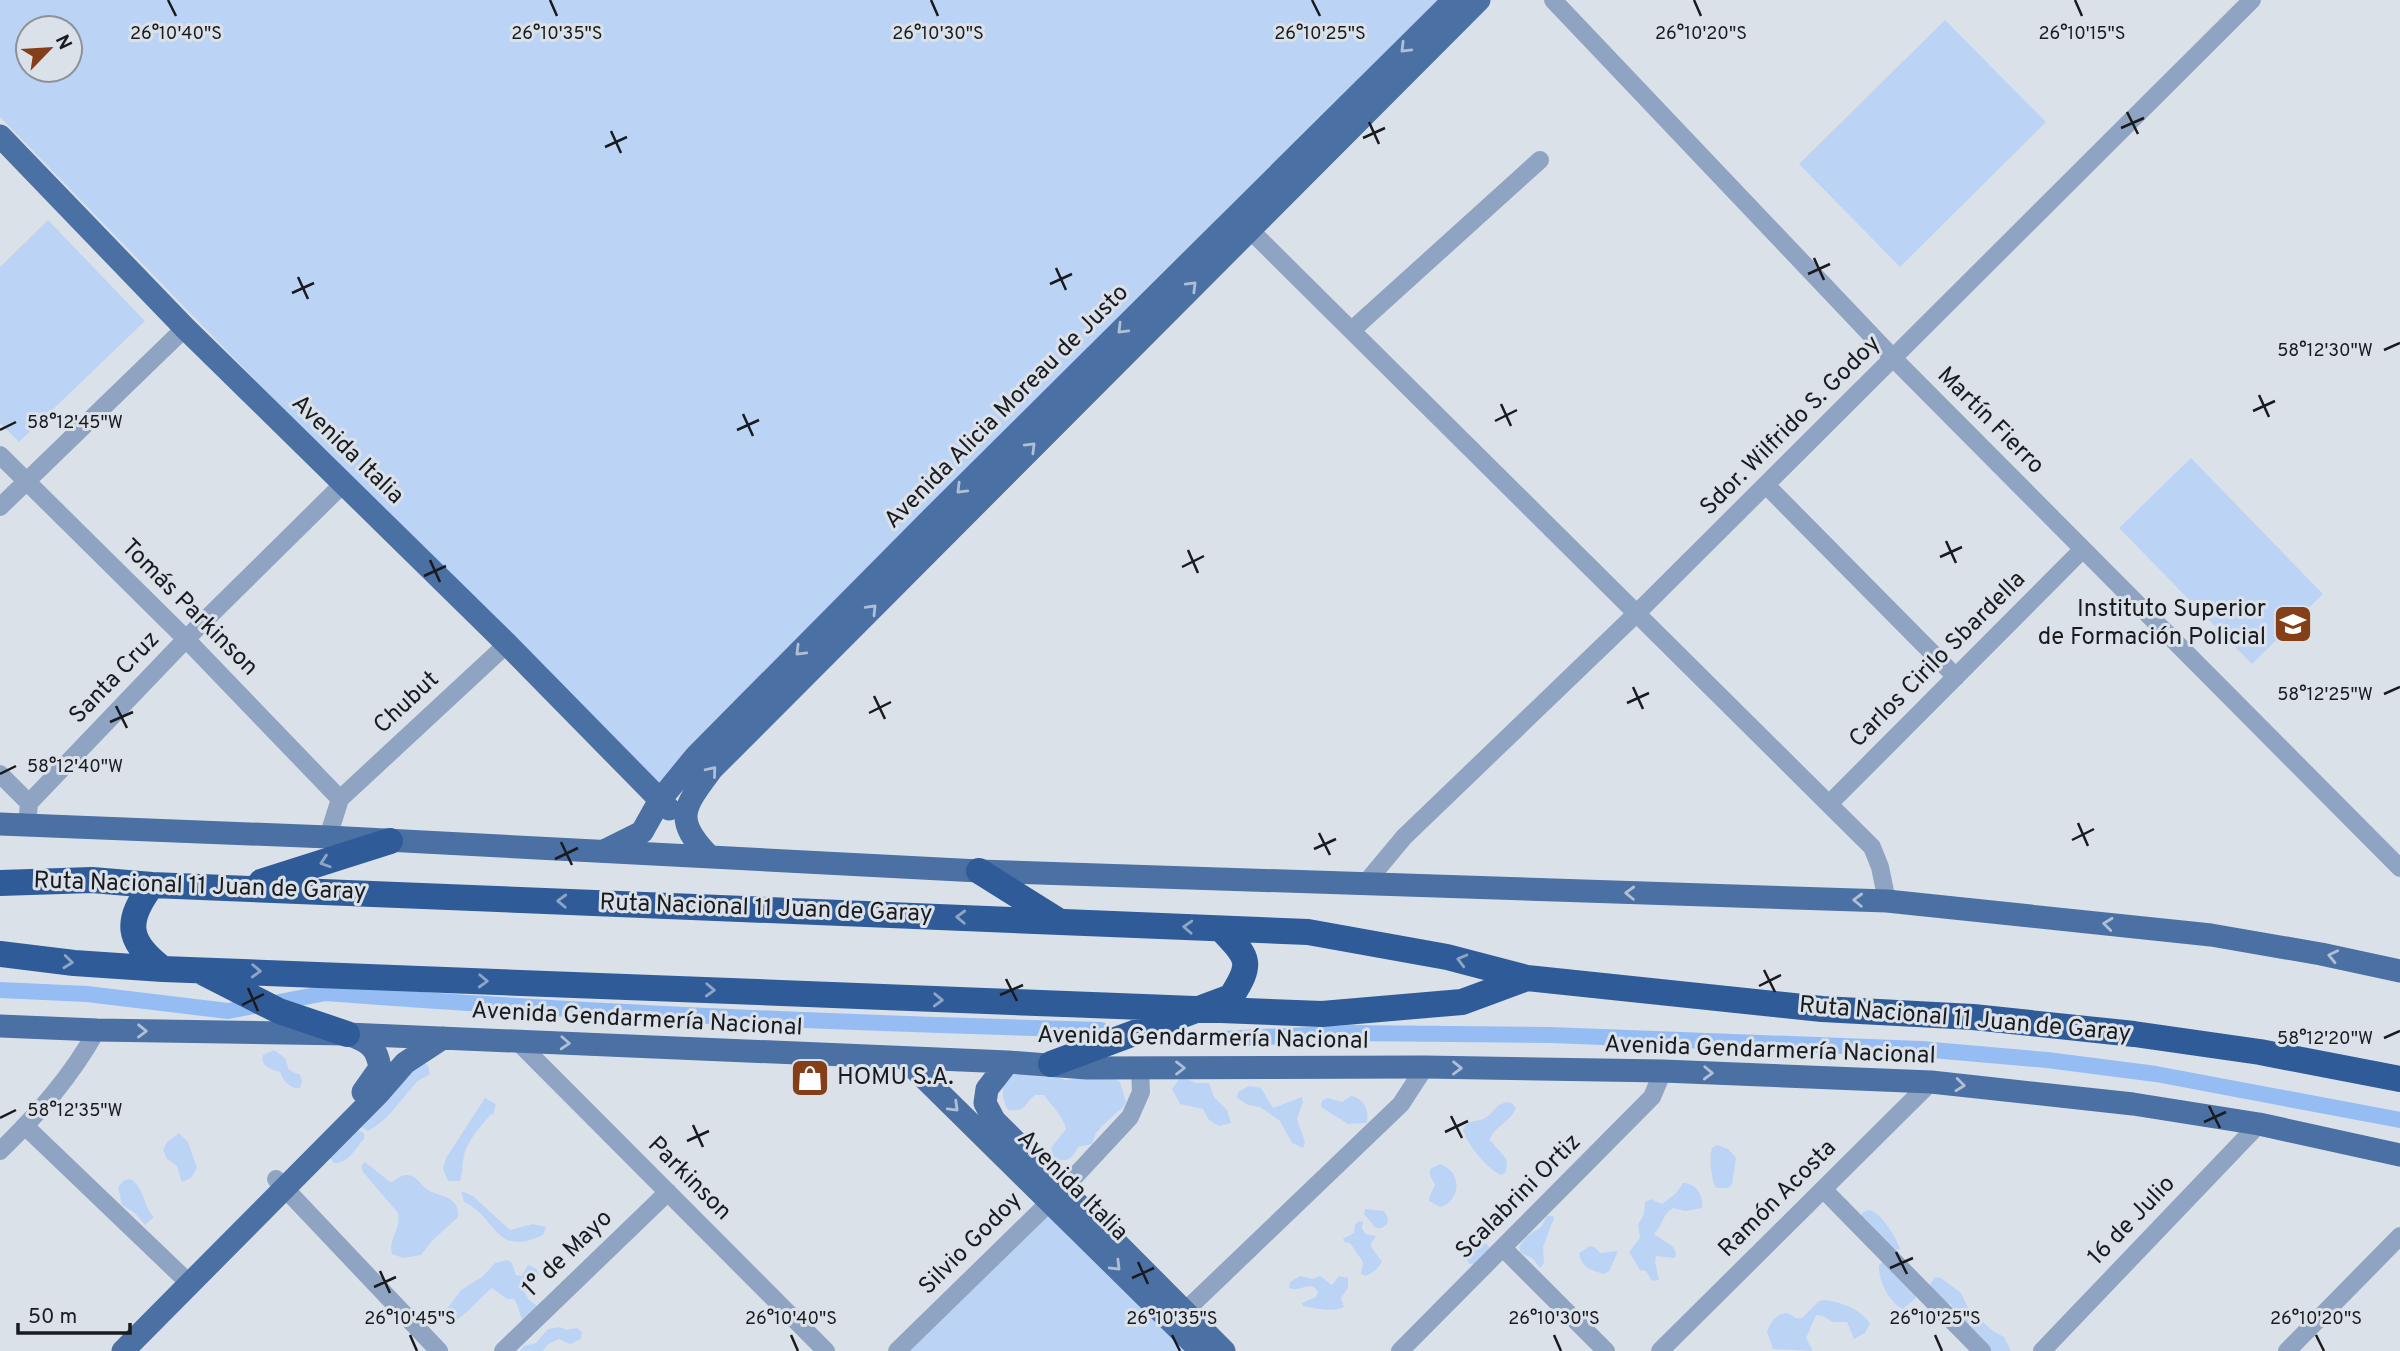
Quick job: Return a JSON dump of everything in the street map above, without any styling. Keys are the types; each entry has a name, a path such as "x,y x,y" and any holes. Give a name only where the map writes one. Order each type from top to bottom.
{"highway":[{"path":"244,888 390,841"},
{"path":"979,871 1058,920"},
{"name":"Ruta Nacional 11 Juan de Garay","path":"0,883 93,880 152,885 1308,932 1447,957 1528,978 1822,1009 1905,1012 2107,1031 2260,1052 2400,1079"},
{"path":"152,885 138,904 133,917 133,930 147,957 163,969"},
{"path":"1051,1065 1231,997 1242,981 1247,966 1242,951 1221,929"},
{"name":"Ruta Nacional 11 Juan de Garay","path":"0,954 74,963 163,969 1322,1014 1462,1002 1528,978"},
{"path":"196,969 279,1011 347,1034"}],"main road":[{"name":"Avenida Alicia Moreau de Justo","path":"689,830 684,812 687,804 712,769 1243,222 1454,0"},
{"name":"Avenida Alicia Moreau de Justo","path":"603,852 642,832 674,780 716,736 1243,222 1479,0"},
{"name":"Avenida Italia","path":"0,136 185,328 507,644 689,830 695,842 710,857"},
{"path":"0,824 28,814 390,841 979,871 1887,901 2211,935 2400,971"},
{"name":"Avenida Gendarmería Nacional","path":"0,1026 347,1034 1008,1062 1087,1068 1425,1067 1931,1082 2133,1104 2259,1124 2400,1155"},
{"path":"281,1184 364,1091 380,1068 377,1054 370,1043 347,1034"},
{"path":"123,1351 185,1280 281,1184 378,1094 405,1063 443,1038"},
{"name":"Avenida Italia","path":"905,1059 1185,1311 1224,1351"},
{"name":"Avenida Italia","path":"1008,1062 987,1089 985,1103 994,1120 1056,1195 1200,1351"},
{"path":"103,1351 185,1280"}],"street":[{"name":"Martín Fierro","path":"1553,0 1895,359 2400,868"},
{"name":"Sdor. Wilfrido S. Godoy","path":"1364,885 1404,836 1637,613 1895,359 2252,0"},
{"path":"1352,330 1540,160"},
{"path":"1243,222 1872,847 1880,867 1887,901"},
{"path":"0,507 185,328"},
{"name":"Tomás Parkinson","path":"0,455 186,639 340,799"},
{"name":"Santa Cruz","path":"28,814 186,639 344,483"},
{"path":"1766,485 1956,677"},
{"name":"Carlos Cirilo Sbardella","path":"1829,804 2082,550"},
{"name":"Chubut","path":"340,799 507,644"},
{"path":"0,774 28,814"},
{"path":"328,837 340,799"},
{"path":"0,1151 77,1065 97,1030"},
{"name":"Parkinson","path":"517,1041 826,1351"},
{"path":"1185,1311 1401,1104 1425,1067"},
{"name":"Silvio Godoy","path":"897,1351 1056,1195 1130,1117 1141,1092 1140,1068"},
{"name":"Scalabrini Ortiz","path":"1400,1351 1652,1097 1663,1072"},
{"name":"Ramón Acosta","path":"1660,1351 1931,1082"},
{"name":"16 de Julio","path":"2042,1351 2259,1124"},
{"path":"25,1126 185,1280"},
{"path":"281,1184 439,1351"},
{"path":"1823,1189 1982,1351"},
{"name":"1° de Mayo","path":"503,1351 668,1192"},
{"path":"2287,1351 2400,1236"},
{"path":"1503,1248 1606,1351"}],"shaded area":[{"path":"0,0 1454,0 657,794 0,117"},
{"path":"1945,20 2046,122 1900,267 1799,164"},
{"path":"48,220 145,321 19,442 0,423 0,267"},
{"path":"2191,458 2323,594 2252,664 2119,528"},
{"path":"274,1050 285,1058 289,1070 300,1075 300,1088 290,1085 280,1072 265,1065 263,1055"},
{"path":"422,1062 428,1065 430,1074 417,1082 375,1126 368,1131 361,1127 398,1084 408,1078 414,1064"},
{"path":"1013,1070 1051,1074 1065,1080 1109,1076 1120,1082 1126,1102 1096,1133 1092,1144 1078,1147 1069,1159 1054,1158 1051,1148 1066,1129 1065,1124 1044,1095 1035,1095 1022,1109 1008,1110 1003,1099 1003,1089"},
{"path":"1185,1078 1196,1083 1209,1083 1214,1097 1227,1110 1231,1123 1219,1126 1209,1120 1203,1109 1180,1104 1172,1089 1179,1079"},
{"path":"1249,1086 1261,1088 1273,1108 1302,1097 1297,1119 1305,1142 1303,1148 1292,1143 1280,1121 1260,1107 1248,1105 1237,1098 1238,1092"},
{"path":"1351,1096 1359,1099 1365,1106 1366,1123 1348,1124 1321,1107 1322,1101 1327,1098 1342,1102"},
{"path":"485,1098 496,1104 493,1116 492,1113 467,1147 460,1181 448,1181 443,1169 446,1158"},
{"path":"1506,1102 1512,1103 1516,1108 1514,1113 1495,1131 1490,1140 1507,1160 1506,1172 1501,1175 1479,1156 1463,1130 1468,1123 1484,1118"},
{"path":"358,1130 364,1133 364,1139 347,1158 334,1163 330,1158"},
{"path":"179,1133 188,1142 197,1168 191,1178 182,1182 177,1166 167,1159 163,1150 167,1142"},
{"path":"1717,1145 1728,1149 1736,1158 1732,1184 1728,1188 1716,1188 1713,1180 1711,1152"},
{"path":"365,1162 390,1182 405,1175 413,1176 428,1190 456,1204 458,1217 421,1255 403,1258 392,1254 398,1213 363,1172 361,1166"},
{"path":"1440,1164 1453,1173 1456,1187 1452,1199 1440,1207 1429,1201 1435,1185 1430,1169"},
{"path":"130,1179 138,1186 154,1217 145,1225 135,1213 122,1205 118,1187 124,1180"},
{"path":"1683,1183 1692,1185 1698,1191 1702,1208 1685,1211 1673,1208 1667,1213 1654,1234 1673,1247 1675,1258 1656,1256 1659,1280 1652,1281 1646,1271 1640,1270 1629,1252 1640,1238 1638,1225 1644,1214 1645,1202 1651,1199 1662,1204 1676,1193"},
{"path":"461,1191 473,1196 510,1230 533,1224 546,1227 543,1235 527,1241 505,1239 484,1217 464,1202"},
{"path":"1049,1208 1191,1351 905,1351"},
{"path":"1365,1209 1384,1211 1388,1218 1387,1224 1376,1228 1364,1214"},
{"path":"1869,1210 1883,1220 1900,1249 1893,1250 1860,1217 1863,1212"},
{"path":"1547,1216 1554,1218 1543,1247 1544,1263 1540,1268 1532,1258 1521,1253 1519,1247 1526,1237 1541,1227"},
{"path":"1363,1222 1365,1234 1376,1236 1370,1245 1382,1262 1366,1276 1361,1274 1363,1262 1350,1243 1344,1242 1343,1239 1354,1233 1355,1224"},
{"path":"1476,1240 1488,1245 1490,1250 1475,1264 1469,1264 1464,1253 1470,1243"},
{"path":"1590,1246 1600,1253 1618,1251 1610,1270 1605,1274 1592,1270 1582,1262 1579,1253"},
{"path":"507,1260 512,1263 516,1275 522,1276 528,1265 538,1271 537,1278 523,1289 529,1300 540,1308 526,1326 514,1299 507,1299 492,1288 457,1320 444,1325 443,1314 461,1290 482,1277 495,1263"},
{"path":"1884,1261 1911,1276 1916,1298 1903,1309 1893,1302 1882,1284 1879,1265"},
{"path":"1300,1276 1312,1279 1320,1276 1332,1285 1339,1276 1348,1278 1348,1288 1341,1298 1344,1307 1330,1310 1303,1306 1302,1303 1316,1297 1318,1292 1308,1286 1289,1288 1290,1282"},
{"path":"1935,1277 1941,1278 1961,1293 1969,1310 2004,1337 2011,1351 1991,1351 1955,1316 1951,1304 1934,1297 1928,1287"},
{"path":"1819,1301 1844,1305 1861,1314 1870,1323 1865,1333 1854,1339 1847,1322 1833,1322 1816,1315 1806,1338 1813,1351 1773,1349 1767,1332 1774,1319 1786,1313 1802,1318"},
{"path":"560,1327 566,1330 577,1328 582,1332 581,1339 570,1344 559,1339 547,1345 543,1351 520,1351 524,1346 536,1343 548,1329"}],"waterway":[{"path":"0,990 87,994 228,1011 254,1006"},
{"path":"279,1002 326,993 713,1016 1101,1030"},
{"path":"1221,1039 1350,1033 1550,1035 1921,1049 2047,1060 2156,1074 2400,1120"}],"place":[{"name":"Instituto Superior de Formación Policial","path":"2293,624"},
{"name":"HOMU S.A.","path":"810,1078"}]}
